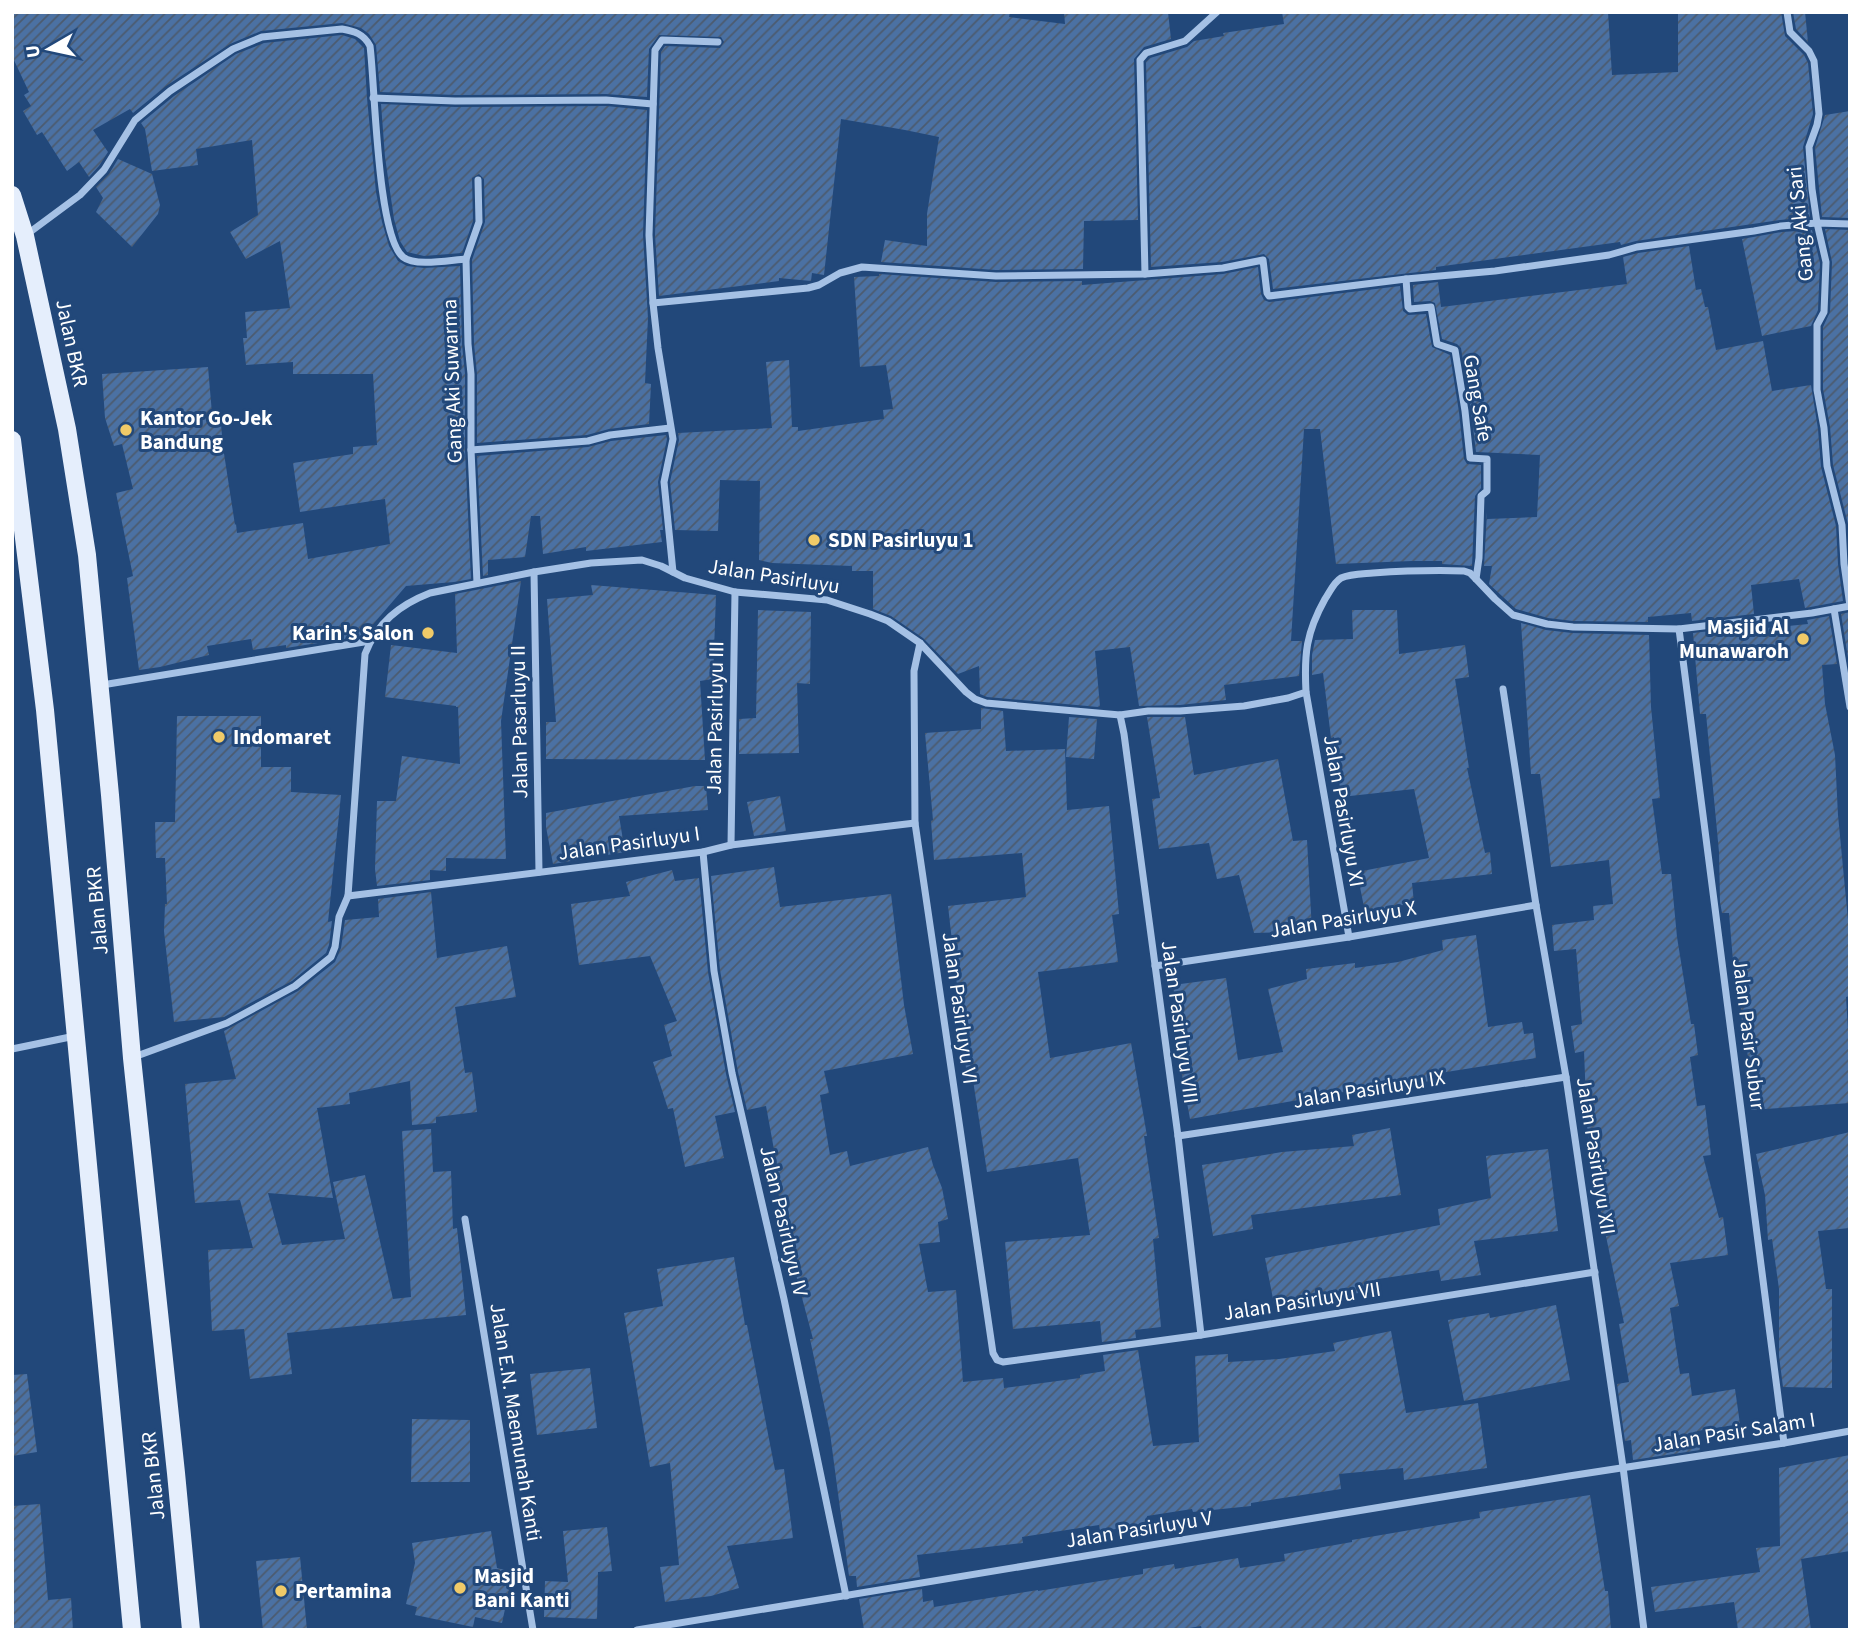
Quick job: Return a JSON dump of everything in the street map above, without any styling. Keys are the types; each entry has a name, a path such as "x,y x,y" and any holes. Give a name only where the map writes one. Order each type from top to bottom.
{"main road":[{"name":"Jalan BKR","path":"12,195 25,236 67,429 87,555 132,1058 177,1473 191,1630"},
{"name":"Jalan BKR","path":"12,440 45,710 132,1630"}],"street":[{"path":"1145,274 1140,60 1146,53 1185,41 1217,12"},
{"name":"Gang Aki Sari","path":"1787,12 1790,32 1809,51 1814,61 1819,114 1810,147 1812,190 1826,262 1824,312 1816,325 1817,390 1828,466 1842,525 1850,606"},
{"path":"25,236 80,195 104,170 135,120 170,91 233,49 262,37 342,29 363,36 370,46 387,219 397,249 404,258 415,262 466,259"},
{"path":"673,572 664,482 673,439 653,303 649,235 655,50 662,40 718,42"},
{"path":"373,98 455,101 606,100 653,104"},
{"name":"Gang Aki Suwarma","path":"477,583 466,259 480,222 478,180"},
{"path":"653,303 808,288 840,273 862,267 996,276 1145,274 1223,268 1263,260 1269,296 1495,271 1781,226 1850,224"},
{"name":"Gang Safe","path":"1406,279 1409,308 1431,307 1437,344 1456,352 1470,458 1487,458 1488,491 1481,496 1476,579"},
{"path":"471,450 589,441 610,435 670,428"},
{"name":"Jalan Pasirluyu","path":"132,1058 227,1023 296,986 331,957 339,917 348,896 365,654 377,629 392,615 430,593 534,572 642,560 685,578 735,592 827,600 888,621 920,643 966,692 986,703 1120,715 1244,706 1306,692"},
{"path":"1306,692 1308,635 1335,582 1352,575 1464,571 1470,573 1513,615 1547,624 1611,628 1679,629 1850,606"},
{"name":"Jalan Pasarluyu II","path":"534,572 539,872"},
{"name":"Jalan Pasirluyu III","path":"731,845 735,592"},
{"path":"1834,609 1850,707"},
{"name":"Jalan Pasir Subur","path":"1679,629 1784,1443"},
{"path":"100,685 370,641"},
{"name":"Jalan Pasirluyu VI","path":"920,643 914,671 915,823 993,1353 997,1360 1013,1361"},
{"name":"Jalan Pasirluyu XII","path":"1503,689 1566,1077 1644,1630"},
{"name":"Jalan Pasirluyu XI","path":"1306,692 1349,937"},
{"name":"Jalan Pasirluyu VIII","path":"1120,715 1178,1136 1201,1335"},
{"name":"Jalan Pasirluyu I","path":"348,896 915,823"},
{"name":"Jalan Pasirluyu IV","path":"703,852 714,971 732,1073 784,1299 846,1595"},
{"name":"Jalan Pasirluyu X","path":"1155,966 1536,905"},
{"path":"12,1049 75,1036"},
{"name":"Jalan Pasirluyu IX","path":"1178,1136 1566,1077"},
{"name":"Jalan E.N. Maemunah Kanti","path":"465,1219 533,1630"},
{"name":"Jalan Pasirluyu VII","path":"1013,1361 1201,1335 1595,1272"},
{"name":"Jalan Pasir Salam I","path":"1623,1467 1850,1432"},
{"name":"Jalan Pasirluyu V","path":"638,1630 1623,1467"}],"building":[{"path":"12,12 1010,12 1009,17 1065,24 1064,12 1168,12 1171,39 1144,47 1134,59 1138,220 1084,221 1083,269 996,270 881,262 885,240 927,246 927,214 939,137 841,119 824,275 812,273 811,281 779,278 779,281 659,296 655,235 661,52 665,46 720,48 724,42 721,37 659,35 649,49 647,97 606,94 455,95 380,92 376,45 361,28 342,23 261,31 230,44 166,86 133,113 130,109 93,130 108,152 89,177 79,162 67,171 42,132 37,135 23,111 31,106 24,95 29,92 12,56"},
{"path":"1282,12 1608,12 1612,75 1678,72 1678,12 1781,12 1785,36 1804,55 1808,63 1813,114 1803,147 1810,217 1621,245 1620,242 1436,267 1436,270 1273,289 1269,259 1264,254 1222,262 1151,267 1146,62 1150,58 1187,47 1194,41 1224,36 1223,33 1284,24"},
{"path":"1793,12 1805,12 1808,42 1796,29"},
{"path":"342,35 355,39 364,48 376,192 389,246 398,261 407,266 460,266 471,579 406,586 363,636 286,648 286,645 253,650 251,639 207,646 209,655 139,670 127,578 133,576 116,493 133,489 122,444 114,446 105,418 102,374 208,367 213,425 221,424 237,533 303,523 308,559 390,544 385,499 300,512 293,463 353,454 353,447 377,445 373,374 293,374 293,362 246,365 243,338 247,338 245,312 290,308 280,241 246,259 230,232 258,215 252,140 196,149 198,165 152,171 145,129 141,123 174,96 236,54 264,43"},
{"path":"381,104 455,107 606,106 647,110 643,235 648,318 645,383 651,384 649,424 587,435 477,443 472,260 485,222 484,179 479,174 472,178 473,221 462,253 424,256 407,252 400,241 394,219"},
{"path":"1850,111 1850,218 1822,217 1815,148 1825,115"},
{"path":"118,159 152,174 160,205 158,214 132,247 96,212 103,198 96,187 109,174"},
{"path":"1825,229 1850,230 1850,557 1848,524 1833,465 1823,389 1823,327 1830,312 1832,262"},
{"path":"1812,230 1820,263 1818,310 1811,326 1762,336 1742,239"},
{"path":"1689,246 1696,290 1701,289 1705,307 1708,307 1716,350 1763,341 1772,391 1811,385 1821,467 1836,526 1843,601 1805,608 1799,579 1751,585 1754,614 1692,621 1691,613 1648,617 1648,622 1573,621 1548,618 1516,609 1489,584 1492,566 1484,566 1487,512 1487,519 1537,517 1540,455 1476,452 1461,348 1442,339 1435,303 1414,302 1413,285 1438,282 1441,307 1627,284 1623,257"},
{"path":"1258,267 1261,294 1264,300 1269,302 1400,286 1403,311 1408,315 1426,314 1432,347 1450,355 1464,459 1467,464 1481,465 1481,488 1475,496 1472,566 1442,564 1442,561 1336,564 1320,429 1304,429 1291,641 1302,641 1299,676 1224,685 1226,700 1139,706 1130,647 1095,651 1098,707 987,697 980,694 979,666 958,674 923,638 891,616 873,609 873,571 852,571 852,566 772,563 759,560 760,481 720,480 718,531 675,530 670,482 679,440 678,433 772,428 766,362 789,360 792,427 798,427 798,431 884,419 883,410 893,409 886,365 860,367 854,277 879,274 996,282 1082,281 1082,285 1223,274"},
{"path":"666,435 658,482 662,542 586,551 586,547 543,554 540,516 531,516 525,557 488,560 488,575 483,576 477,456 588,447 611,441"},
{"path":"521,581 501,721 506,859 446,858 446,871 430,870 430,880 377,886 377,801 396,801 402,756 460,764 458,707 385,697 391,645 457,653 455,594"},
{"path":"591,585 716,595 713,679 700,681 705,760 546,759 546,722 556,722 547,599 593,595"},
{"path":"758,610 811,612 810,684 797,683 799,753 739,754 739,719 756,718"},
{"path":"1352,610 1397,610 1399,654 1465,645 1469,677 1455,679 1467,768 1485,853 1490,852 1492,874 1412,883 1414,903 1365,912 1357,872 1429,858 1414,789 1341,797 1323,673 1312,675 1312,655 1315,640 1353,639"},
{"path":"1850,612 1850,664 1849,664 1841,614"},
{"path":"1829,616 1837,664 1822,665 1825,704 1835,755 1850,941 1850,996 1846,997 1850,1103 1751,1110 1747,1046 1744,1046 1740,997 1736,997 1729,913 1722,913 1720,902 1719,852 1706,714 1700,714 1693,633 1755,626 1756,629 1808,624 1807,620"},
{"path":"1521,623 1572,633 1649,635 1651,707 1660,798 1652,799 1662,874 1671,874 1677,937 1691,1024 1694,1024 1698,1055 1690,1057 1697,1106 1705,1105 1711,1155 1703,1156 1719,1218 1723,1217 1728,1255 1670,1263 1679,1306 1670,1308 1680,1374 1689,1373 1692,1396 1735,1389 1740,1424 1697,1431 1700,1450 1633,1460 1631,1440 1625,1441 1617,1384 1629,1382 1619,1324 1624,1323 1597,1193 1587,1126 1584,1051 1575,1053 1571,1026 1582,1024 1576,949 1554,951 1552,925 1594,920 1593,906 1613,904 1609,860 1551,867 1540,774 1531,774"},
{"path":"981,708 1003,711 1006,751 1065,749 1067,810 1109,806 1119,914 1112,915 1118,962 1038,972 1050,1058 1131,1043 1147,1136 1144,1136 1159,1238 1153,1239 1161,1327 1135,1330 1136,1338 1102,1342 1100,1321 1013,1329 1005,1242 1090,1235 1078,1158 987,1172 971,1067 966,1068 948,906 1026,897 1022,853 934,860 925,733 981,729"},
{"path":"177,716 261,716 261,767 291,767 291,792 341,795 328,922 332,921 326,953 292,981 224,1017 174,1022 164,931 167,904 165,858 156,858 155,822 175,822"},
{"path":"1069,717 1097,719 1094,759 1066,757"},
{"path":"1147,717 1185,717 1194,775 1278,759 1293,841 1307,840 1312,931 1254,933 1239,875 1217,879 1209,843 1159,849 1152,799 1160,798"},
{"path":"706,786 708,810 619,816 625,852 553,864 546,813"},
{"path":"780,796 786,831 754,836 747,802"},
{"path":"774,867 780,907 891,894 904,1005 913,1054 824,1071 829,1093 820,1095 830,1155 847,1151 850,1166 928,1147 942,1188 948,1219 938,1222 940,1242 919,1244 928,1292 956,1290 963,1382 1003,1378 1004,1388 1080,1378 1080,1375 1105,1371 1103,1355 1138,1350 1153,1446 1199,1442 1195,1356 1228,1354 1228,1362 1279,1359 1335,1351 1333,1343 1391,1331 1406,1413 1478,1403 1487,1468 1404,1480 1403,1468 1339,1474 1341,1489 1251,1503 1251,1506 1193,1512 1192,1509 1147,1516 1149,1525 1100,1531 1099,1525 1022,1537 1023,1543 917,1555 920,1577 857,1587 856,1576 849,1576 830,1433 810,1339 813,1339 797,1279 787,1202 780,1203 774,1166 777,1166 766,1106 747,1110 720,970 711,876"},
{"path":"672,870 675,881 699,878 708,972 735,1112 715,1116 724,1158 685,1167 673,1108 668,1109 653,1062 672,1056 664,1025 677,1021 650,956 579,965 571,904 630,896 626,882"},
{"path":"431,892 437,958 507,946 516,997 455,1007 465,1073 472,1072 477,1112 436,1117 436,1123 412,1125 410,1081 349,1093 350,1104 317,1108 333,1198 268,1193 282,1245 345,1239 333,1182 365,1175 393,1299 411,1297 402,1131 431,1129 433,1172 451,1171 453,1229 457,1228 466,1315 287,1333 292,1374 250,1379 244,1329 212,1331 208,1250 253,1248 240,1200 195,1203 185,1084 236,1079 224,1031 298,991 335,962 341,948 345,920 379,917 378,899"},
{"path":"1476,935 1488,1027 1522,1022 1524,1034 1533,1033 1536,1058 1440,1073 1441,1080 1355,1090 1190,1119 1181,1070 1184,1069 1173,985 1226,978 1238,1060 1283,1052 1268,989 1307,979 1306,969 1355,963 1355,968 1398,962 1443,950 1442,940"},
{"path":"1390,1128 1401,1195 1251,1215 1253,1229 1213,1236 1202,1165 1282,1152 1354,1146 1352,1135"},
{"path":"1850,1132 1850,1228 1818,1231 1826,1289 1832,1289 1832,1388 1783,1387 1779,1356 1779,1289 1772,1239 1768,1240 1765,1195 1756,1154"},
{"path":"1548,1149 1558,1231 1474,1241 1481,1275 1441,1281 1439,1270 1378,1279 1380,1290 1275,1309 1265,1258 1440,1225 1438,1209 1491,1198 1486,1156"},
{"path":"734,1257 775,1470 784,1469 793,1538 727,1546 739,1588 711,1596 665,1602 660,1567 679,1565 670,1463 650,1467 624,1313 663,1306 657,1269"},
{"path":"1556,1305 1570,1380 1464,1401 1448,1320 1489,1313 1490,1318"},
{"path":"590,1368 597,1428 537,1435 530,1374"},
{"path":"27,1374 37,1452 12,1456 12,1375"},
{"path":"412,1419 470,1420 470,1482 411,1482"},
{"path":"1850,1455 1850,1551 1801,1559 1811,1630 1738,1630 1734,1602 1655,1612 1651,1587 1760,1572 1756,1548 1780,1546 1779,1468"},
{"path":"1590,1495 1605,1591 1608,1591 1611,1630 1202,1630 1201,1626 1178,1630 864,1630 859,1599 922,1589 923,1602 933,1600 934,1607 1143,1574 1143,1569 1174,1564 1175,1569 1238,1558 1240,1568 1285,1561 1284,1554 1480,1518 1479,1512"},
{"path":"40,1504 48,1600 71,1598 73,1630 12,1630 12,1506"},
{"path":"607,1527 612,1571 598,1572 597,1619 544,1617 545,1581 568,1582 563,1531"},
{"name":"Masjid Bani Kanti","path":"491,1531 497,1568 513,1572 502,1623 475,1617 473,1627 415,1615 417,1607 406,1604 415,1563 412,1543"},
{"name":"Pertamina","path":"300,1557 307,1630 263,1630 256,1561"}],"place":[{"name":"Kantor Go-Jek Bandung","path":"126,430"},
{"name":"SDN Pasirluyu 1","path":"814,540"},
{"name":"Karin's Salon","path":"428,633"},
{"name":"Masjid Al Munawaroh","path":"1803,639"},
{"name":"Indomaret","path":"219,737"},
{"name":"Masjid Bani Kanti","path":"460,1588"},
{"name":"Pertamina","path":"281,1591"}]}
